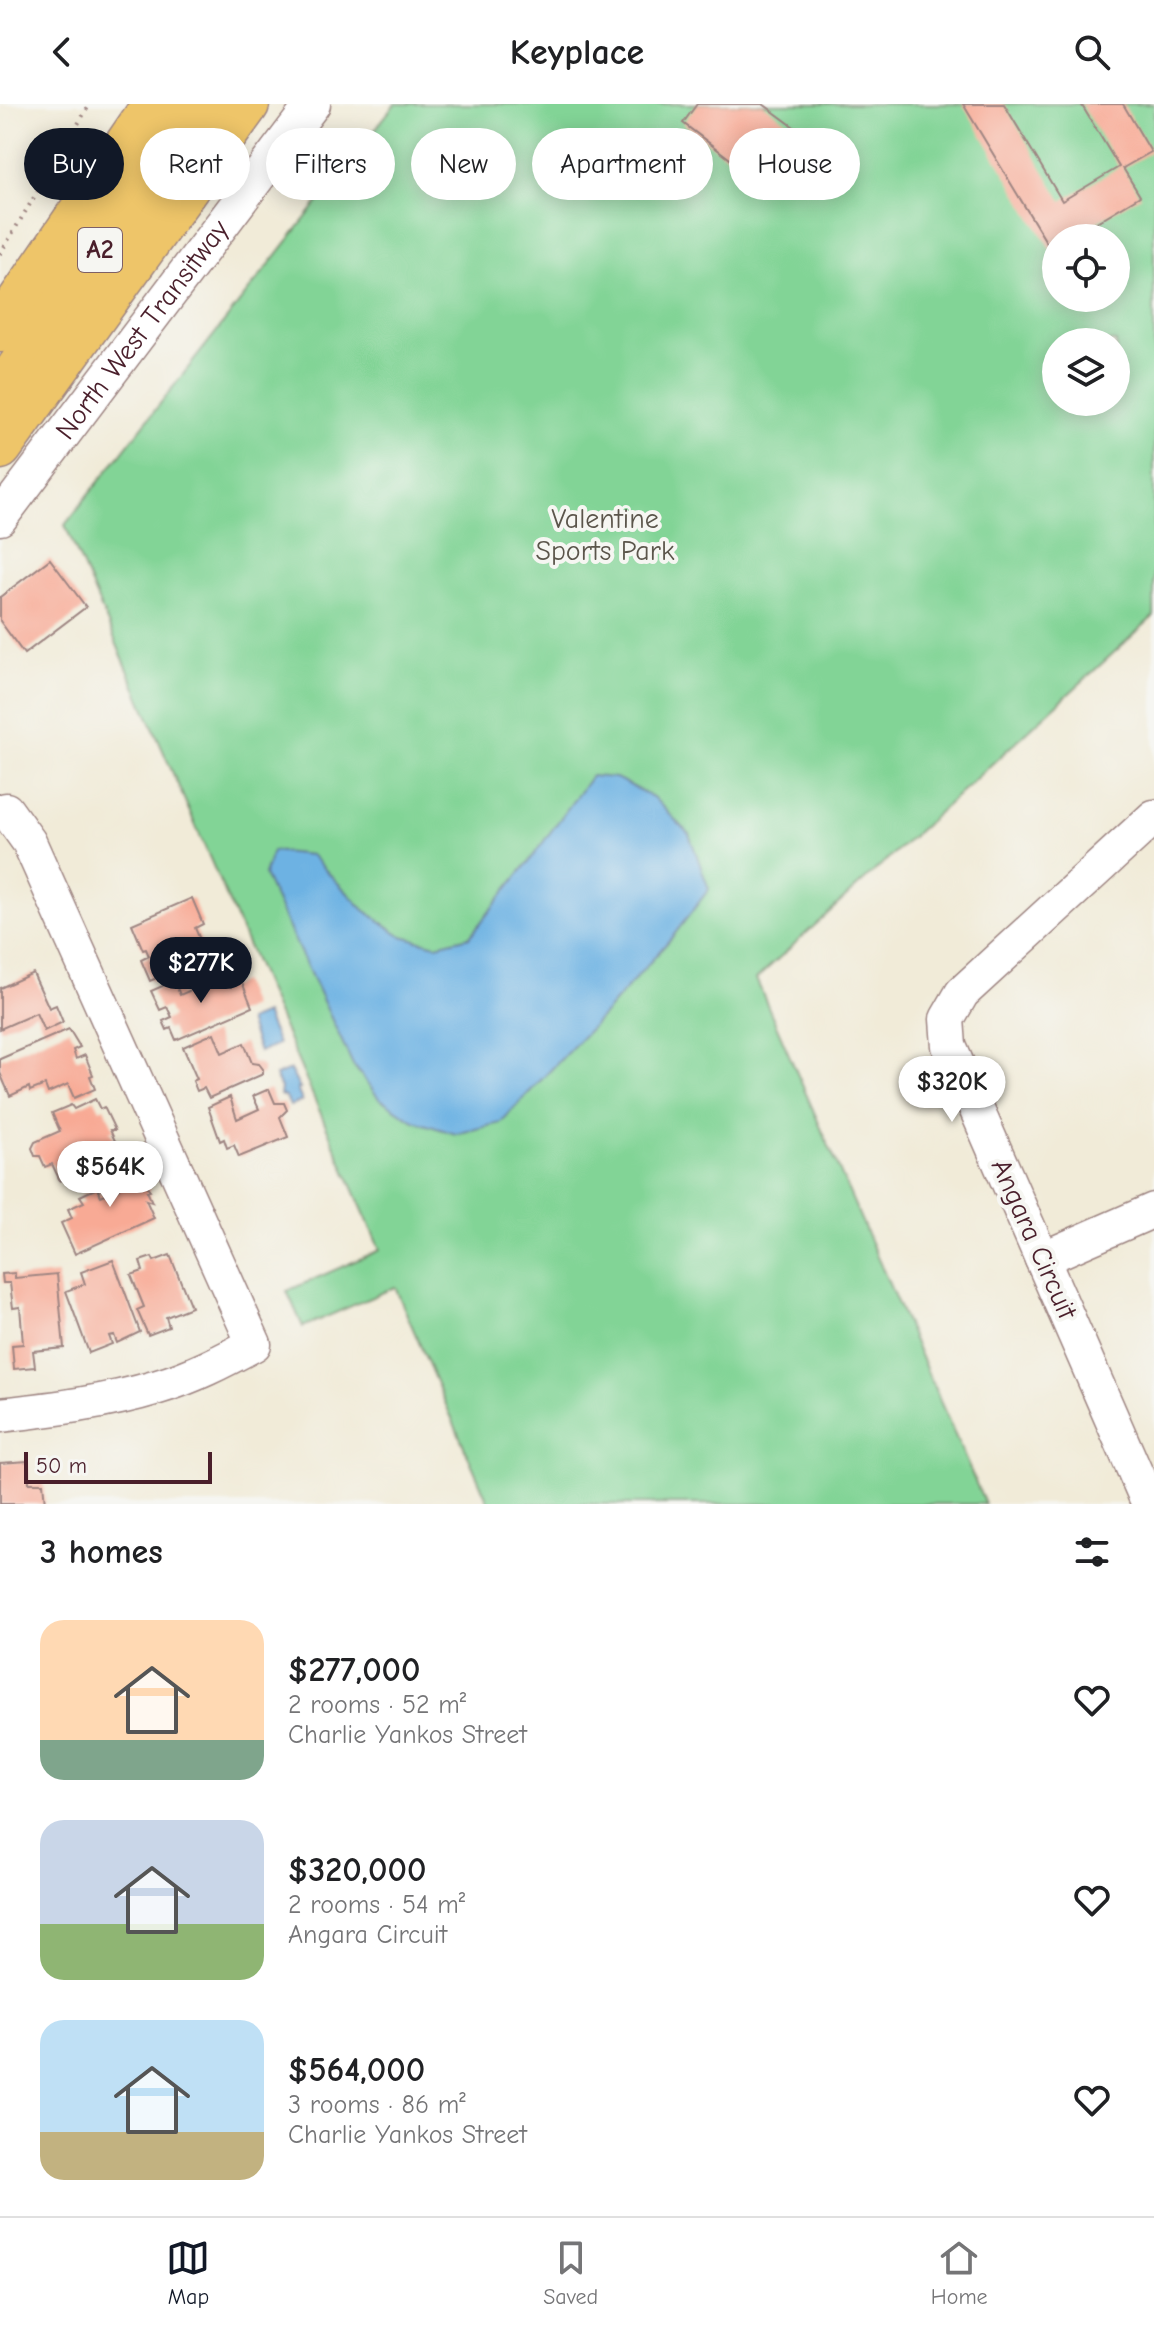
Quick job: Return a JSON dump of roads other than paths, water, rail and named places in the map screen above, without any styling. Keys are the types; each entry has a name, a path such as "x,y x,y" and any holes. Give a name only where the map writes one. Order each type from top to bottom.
{"highway":[{"path":"0,297 119,104"},
{"name":"A2","path":"0,330 155,104"},
{"name":"A2","path":"0,396 201,104"},
{"path":"0,447 247,104"}],"street":[{"name":"North West Transitway","path":"0,518 313,104"},
{"path":"0,1415 83,1405 159,1387 213,1366 254,1344 29,842 6,810"},
{"name":"Angara Circuit","path":"1149,1504 949,1046 947,1019 962,993 1154,817"},
{"path":"1042,1259 1154,1210"}],"water":[{"path":"591,776 616,778 653,797 689,834 709,889 673,936 607,1011 500,1123 456,1134 414,1121 379,1098 353,1065 264,875 272,851 311,855 364,910 402,936 436,945 469,937"},
{"path":"265,1014 278,1044 259,1052 248,1021"},
{"path":"290,1070 300,1089 297,1089 302,1101 290,1106 286,1097 280,1095 281,1088 275,1076"}],"park label":[{"name":"Valentine Sports Park","path":"605,535"}]}
